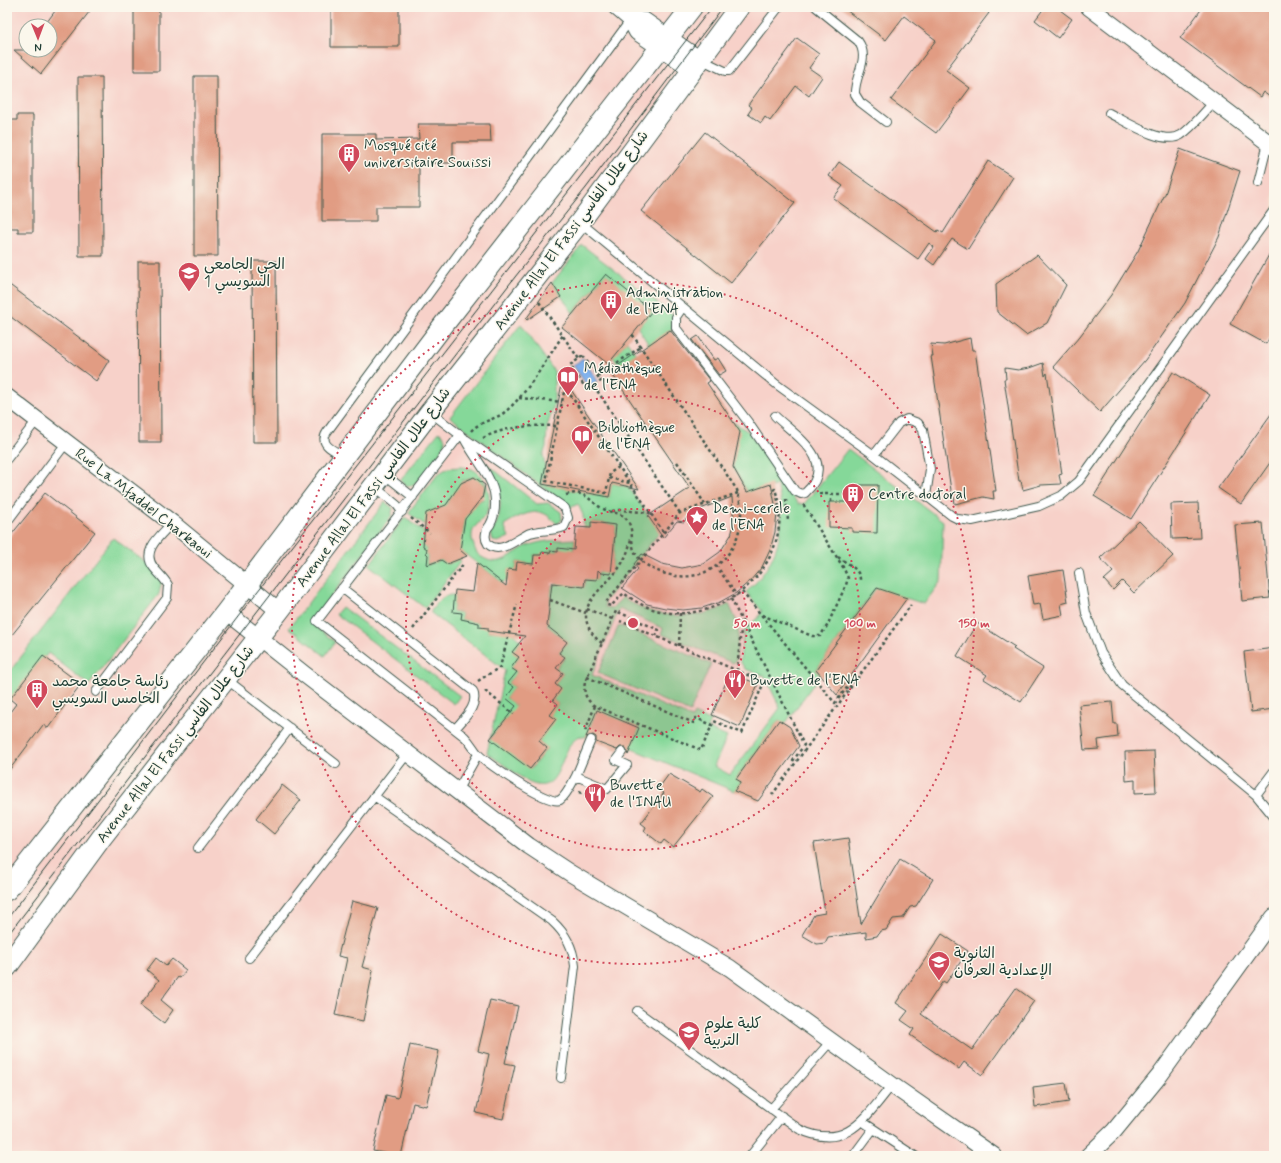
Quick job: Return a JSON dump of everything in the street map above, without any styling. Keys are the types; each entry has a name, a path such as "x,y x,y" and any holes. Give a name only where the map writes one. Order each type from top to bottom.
{"street":[{"path":"616,7 635,13 645,21 665,43 696,64"},
{"path":"10,880 248,584 445,323 692,7"},
{"name":"Avenue Allal El Fassi شارع علال الفاسي","path":"7,967 102,838 225,678 279,611 430,412 580,222 739,7"},
{"path":"1089,7 1271,145"},
{"name":"Rue La Mfaddel Charkaoui","path":"7,397 172,523 279,611"},
{"path":"226,612 535,850 587,884 730,968 892,1086 994,1156"},
{"path":"1088,1156 1114,1131 1160,1075 1274,917"}],"lane":[{"path":"696,64 729,71 779,7"},
{"path":"816,7 858,40 864,57 855,94 860,102 886,122"},
{"path":"345,457 328,447 324,441 325,434 635,13"},
{"path":"1109,114 1160,138 1171,138 1186,130 1214,102"},
{"path":"1258,183 1271,145"},
{"path":"580,222 776,384 874,455 958,519 972,522 1039,506 1056,499 1070,489 1087,472 1274,210"},
{"path":"683,307 676,317 676,328 801,493 818,476 818,461 813,452 775,416"},
{"path":"430,412 556,502 568,512 568,523 564,527 530,534 506,546 497,548 490,546 487,542 486,531 494,516 494,492 490,480 462,436"},
{"path":"874,455 900,423 907,419 918,423 923,430 930,469 926,496"},
{"path":"7,459 37,420"},
{"path":"462,436 316,621 456,729 474,746 478,754 526,788 551,801 561,799 569,788 576,776 590,741"},
{"path":"7,522 67,442"},
{"path":"379,480 413,498"},
{"path":"379,480 402,512"},
{"path":"96,692 167,598 168,585 153,567 149,556 152,545 172,523"},
{"path":"1079,573 1086,613 1101,653 1122,685 1256,795 1273,814"},
{"path":"342,588 406,638 472,686 475,696 474,705 456,729"},
{"path":"225,678 336,764"},
{"path":"198,848 290,728"},
{"path":"576,776 607,789 627,765 616,760 622,752"},
{"path":"249,958 408,753"},
{"path":"457,791 478,754"},
{"path":"1256,795 1274,772"},
{"path":"374,796 552,921 566,936 573,951 575,966 561,1078"},
{"path":"637,1011 799,1129 820,1136 843,1134 862,1122 892,1086"},
{"path":"771,1108 831,1041"},
{"path":"750,1156 782,1116"},
{"path":"862,1122 915,1156"},
{"path":"853,1156 873,1129"}],"path":[{"path":"539,301 579,359"},
{"path":"556,502 567,494 580,494 589,497 602,508 610,512 617,513 625,518 632,532 634,550 642,560 659,572 683,576 694,575 716,565 733,548 738,538 742,514 738,493 732,481 632,334"},
{"path":"462,436 474,427 503,413 518,398 563,335"},
{"path":"598,376 641,347"},
{"path":"584,356 601,381 587,390 570,365 579,359 584,356"},
{"path":"594,386 680,513"},
{"path":"619,467 610,473 606,493 546,481 565,387 664,533"},
{"path":"518,398 562,402"},
{"path":"472,443 504,429 520,426 557,426"},
{"path":"677,462 706,504"},
{"path":"609,478 630,483"},
{"path":"580,494 581,488"},
{"path":"738,493 680,513 607,601 607,606 611,606 624,593 646,606 664,612 680,613 702,611 737,596 752,583 764,568 773,551 778,533 780,514 777,495 775,489 773,490"},
{"path":"762,615 812,636 820,636 827,626 848,578 837,557 819,530 801,493 852,494"},
{"path":"831,494 831,502"},
{"path":"610,512 620,510 651,514"},
{"path":"402,512 430,533"},
{"path":"602,643 590,629 586,613 587,609 593,597 622,563 628,550 632,532"},
{"path":"837,557 857,571 860,576 860,581"},
{"path":"406,638 464,563"},
{"path":"716,565 737,596"},
{"path":"742,592 835,703 849,685 851,687"},
{"path":"732,599 804,745 793,761 795,763"},
{"path":"550,600 586,613"},
{"path":"514,714 472,686 500,666 517,604"},
{"path":"772,795 911,605"},
{"path":"587,609 612,619"},
{"path":"620,621 764,682 742,733 714,721 701,750 590,703 584,693 587,677 616,611 659,630 656,636"},
{"path":"679,646 680,613"},
{"path":"737,671 742,619"},
{"path":"587,677 694,723 696,718 712,725"},
{"path":"590,741 581,739 595,706"},
{"path":"569,788 599,800"}],"shaded area":[{"path":"7,7 1274,7 1273,1156 7,1156"}],"green space":[{"path":"582,245 673,315 672,329 649,345 638,328 651,312 606,274 573,313 552,283"},
{"path":"521,324 554,371 554,405 547,427 546,447 543,455 545,467 542,484 609,497 612,483 628,487 660,532 605,601 605,607 612,608 623,597 647,610 675,616 703,614 729,604 739,626 736,661 733,663 661,634 663,628 619,609 592,675 692,718 694,714 710,721 707,728 727,737 714,766 730,775 780,708 765,676 745,669 740,661 744,629 759,617 762,611 746,592 757,582 773,557 781,529 782,515 777,485 772,487 771,485 747,492 733,467 736,450 733,422 749,432 798,504 804,504 848,449 943,521 941,581 924,604 876,588 816,670 820,675 785,724 779,720 736,779 741,782 734,791 630,748 639,728 597,711 586,737 580,736 573,742 567,750 559,770 548,784 540,785 528,782 487,753 490,738 531,769 547,748 539,741 550,715 558,704 553,700 555,684 563,673 556,668 565,658 559,653 567,642 547,626 552,586 571,578 570,585 584,587 585,579 597,580 598,572 611,574 616,525 592,522 591,528 584,528 583,515 578,504 570,508 450,417"},
{"path":"627,341 636,354 619,365 613,357"},
{"path":"439,432 444,438 444,446 425,473 411,486 400,481"},
{"path":"487,464 537,504 548,503 561,512 562,520 557,524 542,513 536,512 525,514 504,525 509,537 498,542 493,541 491,533 499,516 500,498 492,472"},
{"path":"465,467 477,472 487,486 489,498 488,509 472,534 475,549 480,556 488,560 502,560 508,558 526,546 548,541 575,539 573,552 558,548 558,552 550,551 550,553 534,555 533,564 517,562 516,570 503,583 453,545 462,537 466,513 468,515 479,501 485,498 483,496 485,485 474,477 464,481 462,480 461,486 428,527 408,513 438,474 448,468"},
{"path":"385,502 393,508 391,517 311,623 335,642 325,656 289,628"},
{"path":"405,517 424,532 423,546 427,549 427,565 441,560 447,564 459,559 461,561 425,608 369,565"},
{"path":"113,538 160,573 162,580 159,594 89,685 48,653 7,705 7,675"},
{"path":"455,595 453,612 462,613 461,619 479,623 488,628 488,631 497,632 499,613 523,625 515,636 521,641 513,652 519,657 511,668 517,672 508,683 514,687 506,698 519,708 510,720 507,717 490,738 505,670 431,613 438,602 447,596"},
{"path":"342,607 460,696 454,704 336,614"},
{"path":"619,625 711,664 690,712 598,673"}],"water":[{"path":"583,359 598,381 588,387 573,365"}],"building":[{"path":"58,7 93,7 58,52 58,18 50,18"},
{"path":"134,7 159,7 159,71 134,71"},
{"path":"331,7 399,7 399,47 331,47"},
{"path":"842,7 982,7 989,13 946,70 970,88 936,133 891,100 936,40 904,16 886,40"},
{"path":"1045,7 1056,7 1072,19 1058,38 1035,20"},
{"path":"1203,7 1274,7 1274,100 1263,92 1260,97 1180,38"},
{"path":"797,38 819,54 809,68 822,77 809,96 796,86 770,121 765,117 761,123 748,114 752,108 748,105"},
{"path":"23,58 53,58 41,74"},
{"path":"194,76 217,76 218,256 194,256"},
{"path":"78,77 102,77 103,256 79,256"},
{"path":"17,115 33,115 33,232 18,232 18,228 9,228 9,120 17,120"},
{"path":"418,124 490,124 491,142 453,142 453,163 419,163 419,207 376,207 376,221 322,221 322,134 376,134 376,140 419,139"},
{"path":"705,132 795,203 731,283 641,211"},
{"path":"1180,149 1240,171 1219,237 1185,303 1145,360 1100,412 1053,367 1080,336 1111,295 1138,251 1165,194"},
{"path":"988,161 1013,177 968,249 952,239 934,265 926,259 934,247 929,243 918,259 833,198 843,186 829,176 839,162 937,232 938,230 943,233"},
{"path":"1274,246 1274,330 1266,344 1230,324"},
{"path":"1037,255 1066,285 1047,323 1026,335 997,312 996,284"},
{"path":"138,261 160,261 161,442 139,442"},
{"path":"252,261 276,261 277,442 253,442"},
{"name":"Administration de l'ENA","path":"606,274 652,311 608,364 562,327"},
{"path":"7,283 109,360 96,381 7,314"},
{"path":"552,283 561,297 527,320 526,319"},
{"path":"670,330 710,381 707,383 740,432 733,467 747,492 771,484 777,514 775,532 770,550 762,567 750,581 736,593 720,602 702,608 683,610 647,604 622,588 638,569 634,564 642,554 662,564 682,568 703,564 720,552 731,535 734,525 732,497 690,513 684,522 677,521 663,538 648,516 690,488 610,371"},
{"path":"698,336 714,360 718,358 726,371 719,375 692,340"},
{"path":"970,338 972,350 975,350 996,491 993,491 994,499 983,497 955,504 954,497 952,497 931,356 933,356 931,344 944,345"},
{"path":"1043,363 1045,376 1047,373 1062,474 1059,475 1061,484 1041,485 1023,490 1021,481 1019,481 1004,379 1006,379 1005,368 1018,370"},
{"path":"1173,372 1210,395 1131,519 1094,496"},
{"name":"Bibliothèque de l'ENA","path":"563,378 639,489 612,483 609,497 542,484"},
{"path":"1274,410 1274,457 1241,504 1218,488"},
{"path":"474,477 485,485 482,499 465,519 460,550 467,556 447,564 441,560 427,565 427,549 423,546 426,513 446,505 461,483"},
{"name":"Centre doctoral","path":"852,485 878,485 877,533 852,532 852,528 829,527 829,502 852,502"},
{"path":"45,493 95,532 7,641 7,540"},
{"path":"1198,503 1200,538 1172,539 1171,504"},
{"path":"1139,521 1173,556 1134,593 1122,581 1113,590 1104,580 1113,572 1100,558"},
{"path":"591,522 616,525 611,574 601,573 598,570 597,580 585,579 584,587 552,583 547,626 567,642 559,653 565,657 556,668 563,673 555,684 561,689 553,700 558,704 550,715 556,719 539,741 547,748 530,769 490,739 516,706 506,698 514,687 508,683 517,672 511,668 519,657 512,652 525,636 488,631 488,628 479,627 479,623 461,619 462,613 453,612 455,590 473,592 477,563 506,586 508,569 516,570 517,562 533,564 534,555 541,555 542,552 550,553 550,551 558,552 558,548 574,550 576,527 591,528"},
{"path":"1263,523 1270,598 1242,601 1235,525"},
{"path":"1063,570 1068,602 1061,604 1063,615 1043,619 1040,604 1033,605 1028,576"},
{"path":"877,588 907,598 837,695 816,670"},
{"path":"977,623 1015,647 1013,649 1043,668 1021,702 984,679 987,675 957,656"},
{"path":"1274,648 1274,709 1251,712 1244,652"},
{"name":"رئاسة جامعة محمد الخامس السويسي","path":"43,656 81,684 48,728 43,725 7,773 7,716 16,704 10,699"},
{"path":"730,673 758,684 740,727 712,715"},
{"path":"1112,702 1114,724 1117,724 1118,737 1098,740 1099,749 1084,750 1079,705"},
{"path":"597,710 639,728 628,755 625,747 620,747 617,750 596,742 596,737 593,735 586,737"},
{"path":"779,720 790,727 799,746 758,801 734,791 741,782 736,779"},
{"path":"1154,751 1156,792 1135,793 1135,780 1126,781 1125,752"},
{"path":"669,774 700,792 702,789 713,797 673,847 664,840 661,844 644,831 646,827 641,823 664,793 658,789"},
{"path":"282,785 301,800 274,834 256,819"},
{"path":"848,838 861,924 900,859 933,879 916,906 910,907 903,918 893,919 886,930 880,931 877,936 866,938 866,932 828,937 825,943 817,944 802,935 814,915 825,913 814,843"},
{"path":"352,901 378,908 362,967 373,970 363,1021 335,1015 347,958 338,956"},
{"path":"942,934 968,951 946,983 943,981 921,1014 972,1050 1016,988 1034,1001 982,1075 964,1062 959,1069 910,1035 914,1029 901,1020 908,1011 896,1003"},
{"path":"156,958 166,966 172,959 186,970 180,978 178,977 161,1000 173,1010 164,1023 140,1005 159,980 147,970"},
{"path":"490,1000 518,1006 505,1063 515,1065 503,1119 476,1113 489,1054 478,1051"},
{"path":"410,1045 439,1051 426,1106 413,1103 401,1156 373,1151 386,1095 398,1098"},
{"path":"1066,1083 1069,1102 1035,1107 1033,1087"}],"tram line":[{"path":"7,919 257,592 712,7"},
{"path":"7,936 515,277 586,188 723,7"}],"place":[{"name":"Mosqué cité universitaire Souissi","path":"349,174"},
{"name":"الحي الجامعي السويسي 1","path":"189,292"},
{"name":"Administration de l'ENA","path":"611,320"},
{"name":"Médiathèque de l'ENA","path":"568,396"},
{"name":"Bibliothèque de l'ENA","path":"582,456"},
{"name":"Centre doctoral","path":"853,514"},
{"name":"Demi-cercle de l'ENA","path":"697,536"},
{"name":"Buvette de l'ENA","path":"735,700"},
{"name":"رئاسة جامعة محمد الخامس السويسي","path":"37,710"},
{"name":"Buvette de l'INAU","path":"595,814"},
{"name":"الثانوية الإعدادية العرفان","path":"939,982"},
{"name":"كلية علوم التربية","path":"689,1052"}]}
